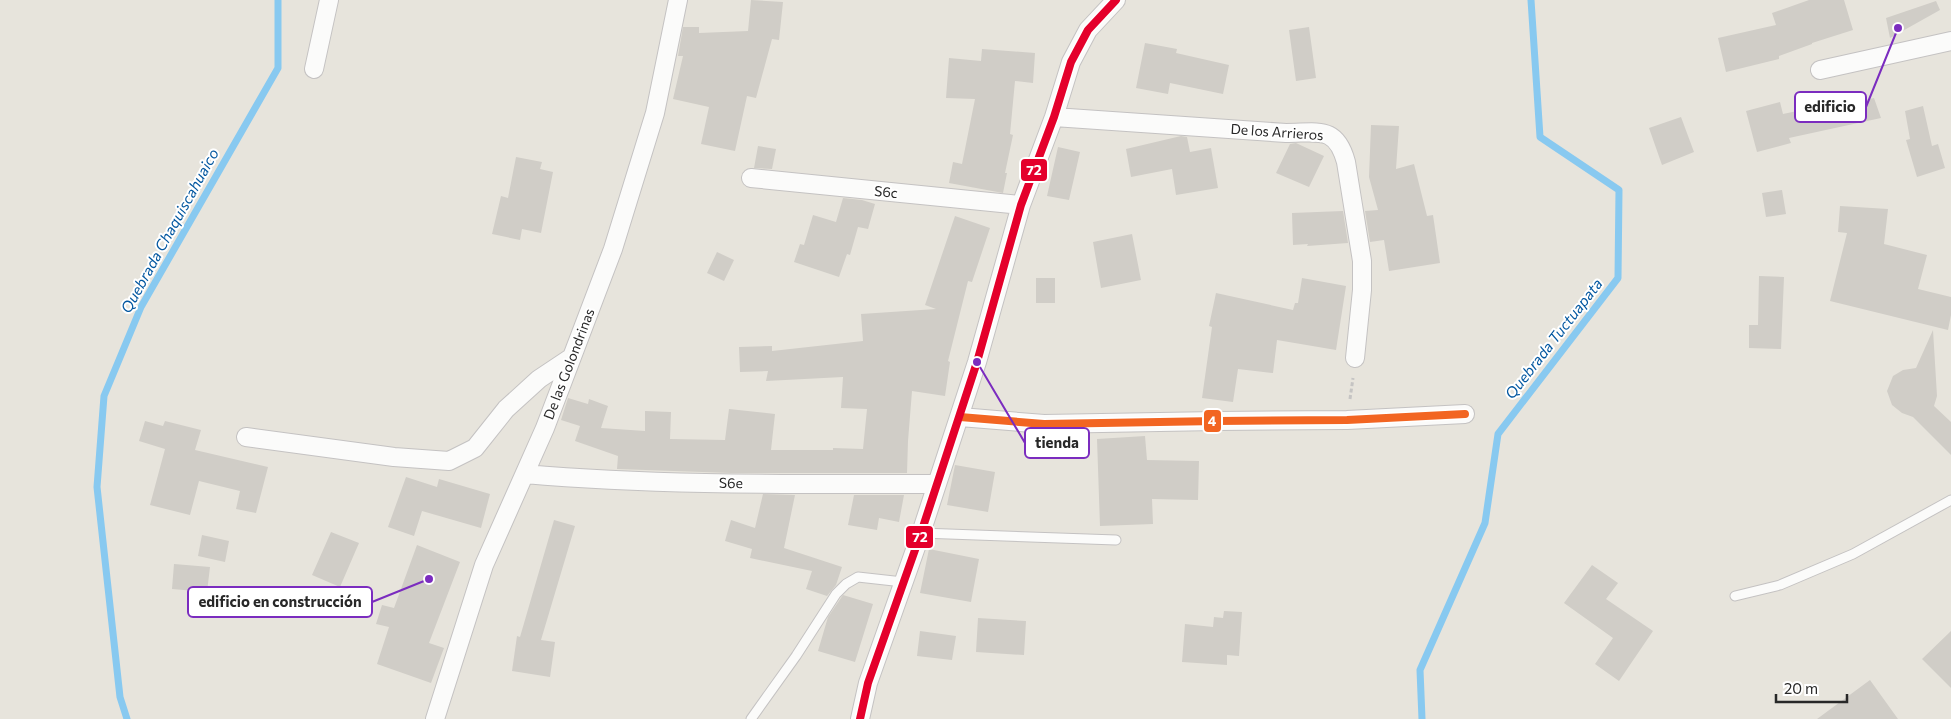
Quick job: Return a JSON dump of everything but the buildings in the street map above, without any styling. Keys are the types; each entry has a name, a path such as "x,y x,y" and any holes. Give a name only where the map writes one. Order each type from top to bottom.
{"street":[{"path":"314,69 329,0"},
{"name":"De las Golondrinas","path":"435,719 484,565 545,428 613,249 655,113 678,0"},
{"path":"860,719 868,683 960,417 1021,206 1054,117 1071,62 1088,30 1116,0"},
{"path":"1820,70 1951,41"},
{"name":"De los Arrieros","path":"1054,117 1286,133 1324,133 1334,137 1343,148 1362,261 1362,290 1355,358"},
{"name":"S6c","path":"751,178 1021,206"},
{"path":"246,437 449,461 475,448 506,409 539,379 572,357"},
{"path":"960,417 1044,424 1218,420 1347,420 1465,414"},
{"name":"S6e","path":"525,474 573,478 738,483 937,484"}],"lane":[{"path":"1734,596 1780,585 1853,554 1951,500"},
{"path":"921,533 1116,540"},
{"path":"751,719 796,656 836,594 846,584 858,577 903,582"}],"path":[{"path":"1347,420 1355,358"}],"waterway":[{"name":"Quebrada Chaquiscahuaico","path":"127,719 120,697 97,487 104,396 141,307 278,68 278,0"},
{"name":"Quebrada Tuctuapata","path":"1422,719 1420,670 1485,523 1498,434 1618,278 1619,190 1540,137 1531,0"}],"transit line":[{"name":"72","path":"860,719 868,683 921,533 977,362 1021,205 1054,117 1071,62 1088,30 1116,0"},
{"name":"4","path":"960,417 1044,424 1347,420 1465,414"}],"place":[{"name":"edificio","path":"1898,28"},
{"name":"tienda","path":"977,362"},
{"name":"edificio en construcción","path":"429,579"}]}
